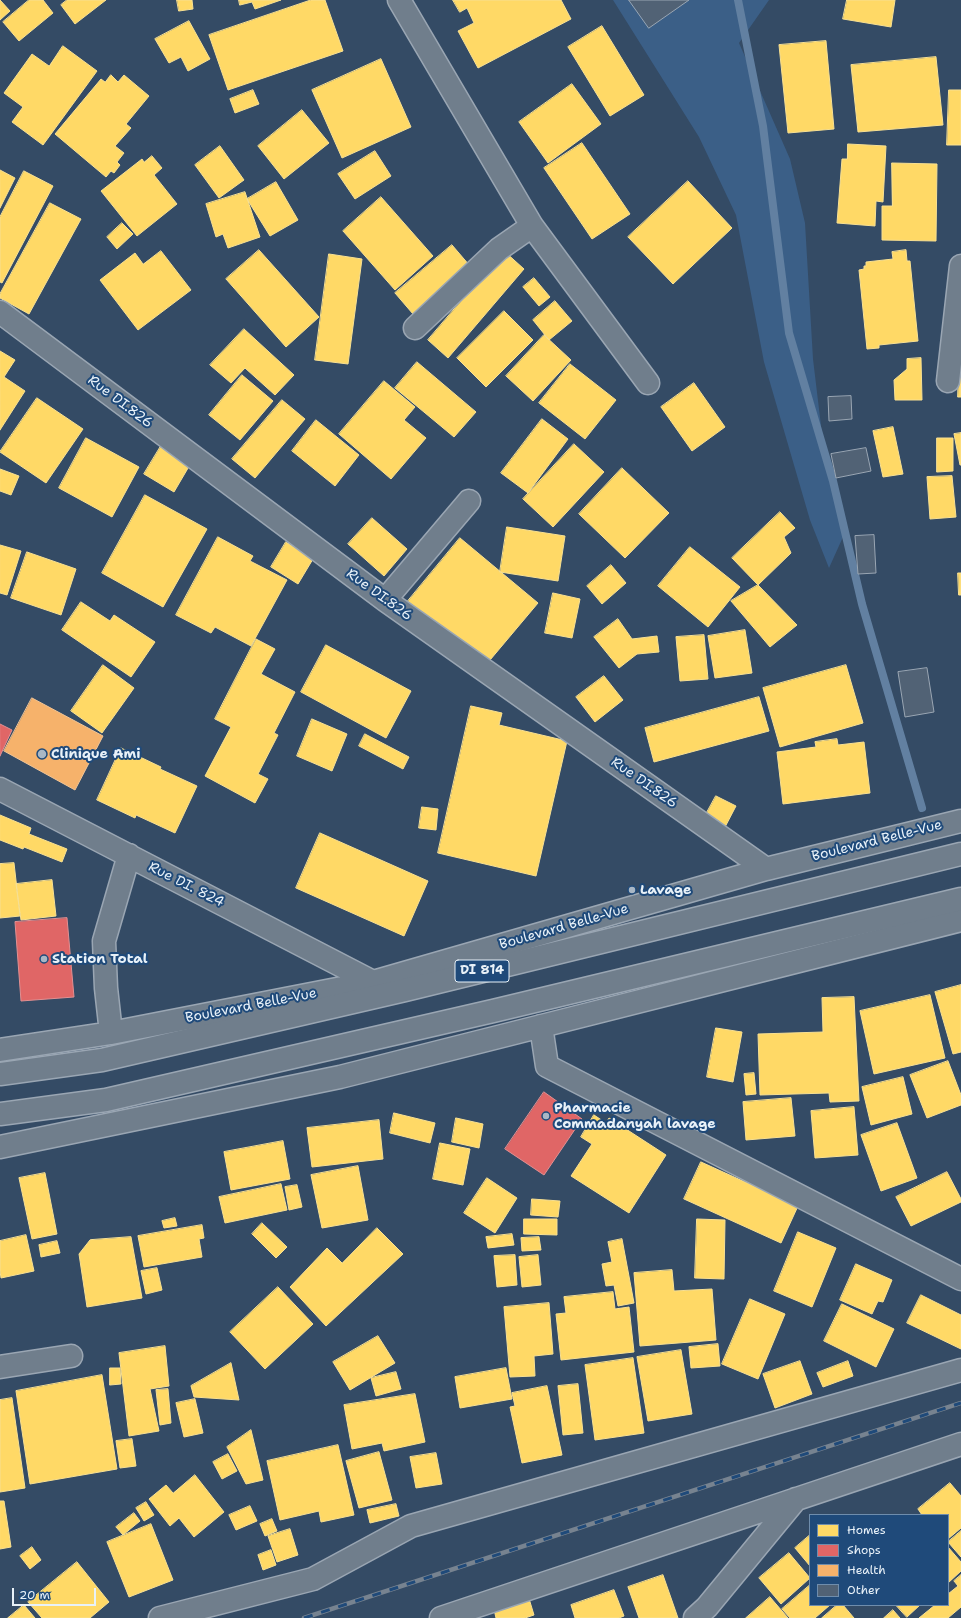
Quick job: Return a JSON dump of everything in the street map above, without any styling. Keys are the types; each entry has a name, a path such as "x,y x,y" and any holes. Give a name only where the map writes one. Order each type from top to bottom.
{"street":[{"path":"399,0 532,226 648,383"},
{"path":"414,328 499,249 532,226"},
{"path":"948,381 961,266"},
{"name":"Rue DI.826","path":"0,312 385,600 766,869"},
{"path":"385,600 469,500"},
{"name":"Rue DI. 824","path":"0,789 372,982"},
{"name":"Boulevard Belle-Vue","path":"0,1050 111,1034 372,982 766,869 961,821"},
{"name":"Boulevard Belle-Vue","path":"0,1074 102,1060 405,990 961,854"},
{"path":"111,1034 106,988 104,941 129,855"},
{"path":"0,1114 106,1100 501,1009 961,899"},
{"path":"0,1147 340,1077 961,920"},
{"path":"541,1026 547,1066 961,1279"},
{"path":"0,1367 71,1356"},
{"path":"160,1618 313,1579 411,1526 961,1370"},
{"path":"441,1618 961,1444"},
{"path":"694,1618 707,1607 796,1499"}],"shaded area":[{"path":"613,0 769,0 739,43 790,159 805,223 813,359 822,434 847,528 829,568 810,520 764,362 736,215 699,137"}],"building: Homes":[{"path":"0,0 10,11 0,20"},
{"path":"29,0 43,0 53,13 19,41 3,22"},
{"path":"67,0 106,0 75,24 61,5"},
{"path":"177,0 192,0 193,9 179,11"},
{"path":"239,0 281,0 255,9 252,2 240,5"},
{"path":"311,0 325,0 343,51 228,90 209,35"},
{"path":"453,0 561,0 571,19 478,68 458,31 474,23 467,8 460,12"},
{"path":"847,0 895,0 891,27 843,19"},
{"path":"189,21 210,59 188,71 181,57 169,63 155,39"},
{"path":"602,26 644,95 610,116 568,47"},
{"path":"826,41 834,129 788,133 779,45"},
{"path":"63,46 97,71 43,145 12,122 23,107 4,93 32,54 49,66"},
{"path":"936,57 943,125 858,132 851,65"},
{"path":"381,59 411,127 342,158 312,90"},
{"path":"111,75 118,82 124,75 149,96 126,124 131,128 115,146 124,153 117,162 120,165 114,173 111,171 106,177 55,134 101,79 105,82"},
{"path":"572,84 601,124 548,163 519,122"},
{"path":"253,90 259,104 235,113 230,99"},
{"path":"949,90 961,90 961,145 947,145"},
{"path":"302,110 329,143 284,179 258,146"},
{"path":"582,143 630,214 592,239 544,168"},
{"path":"848,144 886,146 883,202 876,201 875,226 837,223 842,159 847,159"},
{"path":"220,146 244,180 219,198 195,165"},
{"path":"375,151 391,176 355,199 338,174"},
{"path":"152,156 162,168 154,175 177,204 137,236 101,191 142,159 144,162"},
{"path":"892,163 937,164 936,241 882,240 882,206 892,206"},
{"path":"0,170 15,178 0,208"},
{"path":"24,171 53,186 2,283 0,282 0,217"},
{"path":"688,181 732,228 673,284 628,237"},
{"path":"276,182 298,220 270,236 247,199"},
{"path":"245,192 260,237 228,248 223,234 216,237 206,204"},
{"path":"381,197 433,256 395,290 343,231"},
{"path":"50,203 81,219 29,314 0,298 0,294"},
{"path":"122,223 133,234 117,249 107,237"},
{"path":"452,245 470,266 413,314 395,293"},
{"path":"259,250 319,317 286,347 226,279"},
{"path":"906,250 907,261 910,261 918,341 879,345 879,348 867,349 859,270 864,269 866,262 893,259 892,252"},
{"path":"161,251 191,290 138,330 100,280 135,253 143,264"},
{"path":"504,251 524,269 448,358 428,340"},
{"path":"329,254 362,259 348,364 315,360"},
{"path":"534,278 550,297 539,306 523,287"},
{"path":"555,301 572,321 549,340 533,320"},
{"path":"504,311 533,340 486,387 457,358"},
{"path":"244,329 294,375 275,395 245,368 231,383 210,365"},
{"path":"960,334 961,397 958,397"},
{"path":"544,335 571,360 533,401 506,376"},
{"path":"0,351 15,360 4,377 25,391 0,430"},
{"path":"921,358 922,400 895,400 894,380 907,369 907,359"},
{"path":"417,362 476,412 454,437 395,388"},
{"path":"570,364 616,400 585,439 539,403"},
{"path":"242,375 273,401 240,440 209,415"},
{"path":"384,381 415,407 404,420 426,438 391,479 339,434"},
{"path":"694,383 725,427 692,451 661,407"},
{"path":"37,398 83,429 46,483 0,452"},
{"path":"282,400 305,419 255,478 232,459"},
{"path":"542,419 568,439 528,493 501,473"},
{"path":"316,420 359,455 335,486 292,451"},
{"path":"893,427 903,474 883,477 873,431"},
{"path":"961,433 961,465 960,465 954,434"},
{"path":"86,438 139,467 112,517 59,488"},
{"path":"937,438 953,438 953,471 937,472"},
{"path":"574,444 604,472 553,527 523,499"},
{"path":"161,446 191,463 174,492 144,474"},
{"path":"622,468 669,513 625,558 579,514"},
{"path":"0,469 19,476 11,495 0,491"},
{"path":"952,476 956,517 930,519 927,477"},
{"path":"145,495 207,529 163,607 102,573"},
{"path":"780,512 795,528 784,537 791,553 758,585 732,558"},
{"path":"372,518 407,549 384,576 348,544"},
{"path":"507,527 565,536 558,581 500,572"},
{"path":"218,537 253,556 250,561 287,580 251,646 215,627 211,633 176,615"},
{"path":"460,538 538,603 485,666 408,601"},
{"path":"286,542 313,559 298,584 271,567"},
{"path":"0,545 21,551 7,595 0,593"},
{"path":"690,547 740,587 708,627 658,586"},
{"path":"27,552 76,569 61,615 11,598"},
{"path":"611,565 626,583 602,604 587,586"},
{"path":"958,573 961,573 961,595 959,595"},
{"path":"758,585 797,625 770,647 731,601"},
{"path":"553,593 580,599 572,638 545,633"},
{"path":"81,602 110,621 114,615 155,642 131,677 62,630"},
{"path":"618,619 632,639 657,636 659,652 637,654 619,668 594,637"},
{"path":"745,630 752,673 715,678 708,636"},
{"path":"704,635 708,679 680,681 676,637"},
{"path":"256,639 275,649 261,674 295,692 274,733 278,735 258,774 268,779 255,803 205,776 231,727 215,719"},
{"path":"326,645 411,691 386,738 301,692"},
{"path":"103,665 134,688 102,733 71,711"},
{"path":"846,665 863,723 780,747 763,688"},
{"path":"604,676 623,700 595,722 576,697"},
{"path":"759,697 769,731 654,762 645,728"},
{"path":"471,706 502,713 499,725 567,741 536,876 438,853"},
{"path":"312,719 347,734 332,771 297,756"},
{"path":"365,734 409,757 403,769 359,746"},
{"path":"837,739 838,745 864,742 870,793 783,804 777,752 816,747 815,742"},
{"path":"121,748 161,767 160,769 197,786 175,833 136,815 135,818 97,800"},
{"path":"716,796 736,806 724,829 704,818"},
{"path":"422,807 438,809 436,830 419,828"},
{"path":"0,815 31,828 29,834 67,849 62,862 24,847 23,849 0,840"},
{"path":"320,833 428,881 404,936 296,888"},
{"path":"14,863 20,916 0,918 0,864"},
{"path":"52,880 56,916 21,920 16,884"},
{"path":"961,985 961,1052 953,1054 935,992"},
{"path":"930,995 945,1058 874,1074 860,1011"},
{"path":"854,997 859,1101 830,1102 829,1093 760,1095 758,1034 823,1032 822,998"},
{"path":"716,1028 742,1032 733,1082 707,1077"},
{"path":"948,1061 961,1095 961,1105 927,1118 910,1075"},
{"path":"754,1073 756,1094 746,1095 744,1074"},
{"path":"903,1077 912,1114 871,1125 862,1087"},
{"path":"791,1098 795,1136 746,1140 743,1102"},
{"path":"854,1107 858,1155 815,1158 811,1111"},
{"path":"394,1113 435,1123 430,1143 390,1133"},
{"path":"594,1115 606,1123 609,1118 666,1155 629,1213 571,1176 592,1144 581,1137"},
{"path":"456,1118 483,1124 479,1148 452,1142"},
{"path":"379,1120 383,1159 312,1167 307,1128"},
{"path":"897,1123 917,1178 881,1191 861,1135"},
{"path":"283,1141 290,1179 231,1190 224,1152"},
{"path":"440,1143 470,1149 463,1185 433,1179"},
{"path":"701,1162 798,1206 781,1243 684,1199"},
{"path":"358,1166 368,1220 322,1228 311,1175"},
{"path":"947,1172 961,1199 961,1202 911,1226 896,1197"},
{"path":"45,1173 57,1234 32,1239 19,1178"},
{"path":"487,1178 517,1198 495,1233 464,1213"},
{"path":"281,1184 287,1210 225,1223 219,1197"},
{"path":"297,1185 302,1207 289,1210 285,1187"},
{"path":"532,1199 560,1201 558,1217 531,1215"},
{"path":"175,1218 177,1226 164,1228 162,1221"},
{"path":"524,1219 557,1219 557,1235 524,1234"},
{"path":"697,1219 725,1220 724,1279 695,1278"},
{"path":"262,1223 287,1247 276,1258 252,1234"},
{"path":"202,1225 204,1238 199,1239 202,1257 144,1267 138,1236"},
{"path":"377,1228 403,1254 326,1326 290,1287 327,1248 342,1263"},
{"path":"798,1232 836,1248 812,1307 774,1291"},
{"path":"512,1234 514,1245 488,1248 486,1237"},
{"path":"26,1235 34,1271 1,1278 0,1241"},
{"path":"131,1237 142,1298 87,1307 79,1254 90,1240"},
{"path":"539,1237 541,1250 522,1251 521,1238"},
{"path":"622,1239 634,1303 618,1306 614,1285 606,1286 602,1264 612,1262 608,1242"},
{"path":"57,1241 60,1253 41,1257 39,1245"},
{"path":"515,1255 517,1285 497,1287 494,1256"},
{"path":"538,1255 541,1285 522,1287 519,1257"},
{"path":"856,1264 892,1280 883,1302 878,1301 872,1314 840,1300"},
{"path":"157,1268 162,1290 146,1294 141,1271"},
{"path":"672,1270 674,1291 712,1289 716,1340 640,1346 634,1273"},
{"path":"278,1287 313,1324 265,1369 230,1332"},
{"path":"613,1292 615,1309 629,1307 634,1352 561,1360 556,1314 566,1313 564,1297"},
{"path":"921,1295 961,1315 961,1349 907,1323"},
{"path":"750,1299 785,1314 758,1379 722,1364"},
{"path":"549,1303 553,1354 534,1356 535,1376 510,1377 504,1307"},
{"path":"842,1304 894,1329 876,1367 824,1341"},
{"path":"378,1336 395,1363 350,1390 333,1362"},
{"path":"718,1344 720,1366 691,1368 689,1347"},
{"path":"165,1346 169,1386 150,1389 159,1431 129,1436 119,1353"},
{"path":"681,1350 692,1414 648,1421 637,1357"},
{"path":"633,1358 644,1433 595,1440 585,1365"},
{"path":"800,1361 812,1394 775,1408 763,1374"},
{"path":"848,1361 853,1376 823,1387 817,1373"},
{"path":"231,1363 239,1400 194,1397 191,1386"},
{"path":"110,1368 120,1368 121,1384 110,1385"},
{"path":"506,1368 512,1399 460,1408 455,1377"},
{"path":"396,1372 401,1389 376,1396 371,1378"},
{"path":"102,1375 117,1469 30,1484 16,1391"},
{"path":"578,1384 583,1433 563,1435 558,1386"},
{"path":"547,1386 562,1455 522,1463 510,1407 515,1406 512,1393"},
{"path":"168,1389 171,1423 160,1425 156,1390"},
{"path":"415,1394 425,1442 384,1451 382,1443 352,1449 344,1405"},
{"path":"12,1398 25,1488 0,1492 0,1400"},
{"path":"195,1399 203,1433 184,1437 176,1403"},
{"path":"251,1430 263,1480 246,1484 227,1447"},
{"path":"132,1439 136,1466 120,1468 116,1441"},
{"path":"338,1445 354,1515 321,1522 319,1511 280,1520 267,1461"},
{"path":"379,1452 392,1500 359,1508 346,1461"},
{"path":"436,1453 442,1484 416,1488 410,1457"},
{"path":"228,1454 237,1471 222,1479 213,1462"},
{"path":"195,1475 224,1512 194,1537 179,1518 170,1526 149,1499 166,1485 173,1493"},
{"path":"950,1483 961,1496 961,1528 949,1538 949,1514 921,1514 918,1509"},
{"path":"0,1501 4,1501 11,1547 0,1549"},
{"path":"146,1502 154,1515 144,1521 136,1508"},
{"path":"396,1504 399,1516 370,1523 367,1510"},
{"path":"250,1506 257,1521 236,1530 229,1515"},
{"path":"134,1513 140,1521 123,1535 116,1527"},
{"path":"272,1519 277,1531 265,1536 260,1524"},
{"path":"151,1524 173,1580 129,1597 107,1542"},
{"path":"290,1529 298,1555 277,1562 268,1536"},
{"path":"961,1531 961,1557 949,1543 949,1541"},
{"path":"809,1536 809,1565 795,1548"},
{"path":"32,1547 41,1560 30,1569 20,1556"},
{"path":"949,1548 961,1562 961,1571 949,1582"},
{"path":"271,1550 276,1565 263,1570 258,1555"},
{"path":"789,1553 809,1577 809,1579 781,1604 759,1578"},
{"path":"77,1562 109,1602 90,1618 42,1618 28,1602"},
{"path":"663,1575 678,1618 639,1618 628,1587"},
{"path":"961,1575 961,1607 948,1618 919,1618 934,1606 949,1606 949,1593 958,1586 954,1581"},
{"path":"809,1586 809,1606 829,1606 815,1618 790,1618 782,1609"},
{"path":"614,1590 624,1616 619,1618 575,1618 571,1605"},
{"path":"527,1592 534,1615 525,1618 496,1618 493,1605"},
{"path":"770,1597 788,1618 746,1618"},
{"path":"24,1605 35,1618 8,1618"},
{"path":"836,1606 844,1606 854,1618 822,1618"},
{"path":"897,1606 919,1606 907,1617"},
{"path":"893,1610 900,1618 884,1618"}],"building: Shops":[{"path":"0,724 12,730 0,756"},
{"name":"Station Total","path":"67,918 74,997 21,1001 15,922"},
{"path":"544,1092 582,1119 544,1175 505,1149"}],"building: Health":[{"path":"32,698 103,736 75,790 4,751"}],"building: Other":[{"path":"629,0 689,0 649,28"},
{"path":"851,396 852,419 829,421 828,397"},
{"path":"866,448 871,471 836,478 831,454"},
{"path":"874,535 876,573 858,574 855,536"},
{"path":"927,668 934,712 905,717 898,672"}],"waterway":[{"path":"738,0 763,126 789,333 833,481 862,604 922,808"}],"railway":[{"path":"304,1618 961,1403"}],"place":[{"name":"Clinique Ami","path":"42,754"},
{"name":"Lavage","path":"632,890"},
{"name":"Station Total","path":"44,959"},
{"name":"Pharmacie Commadanyah lavage","path":"546,1116"}]}
